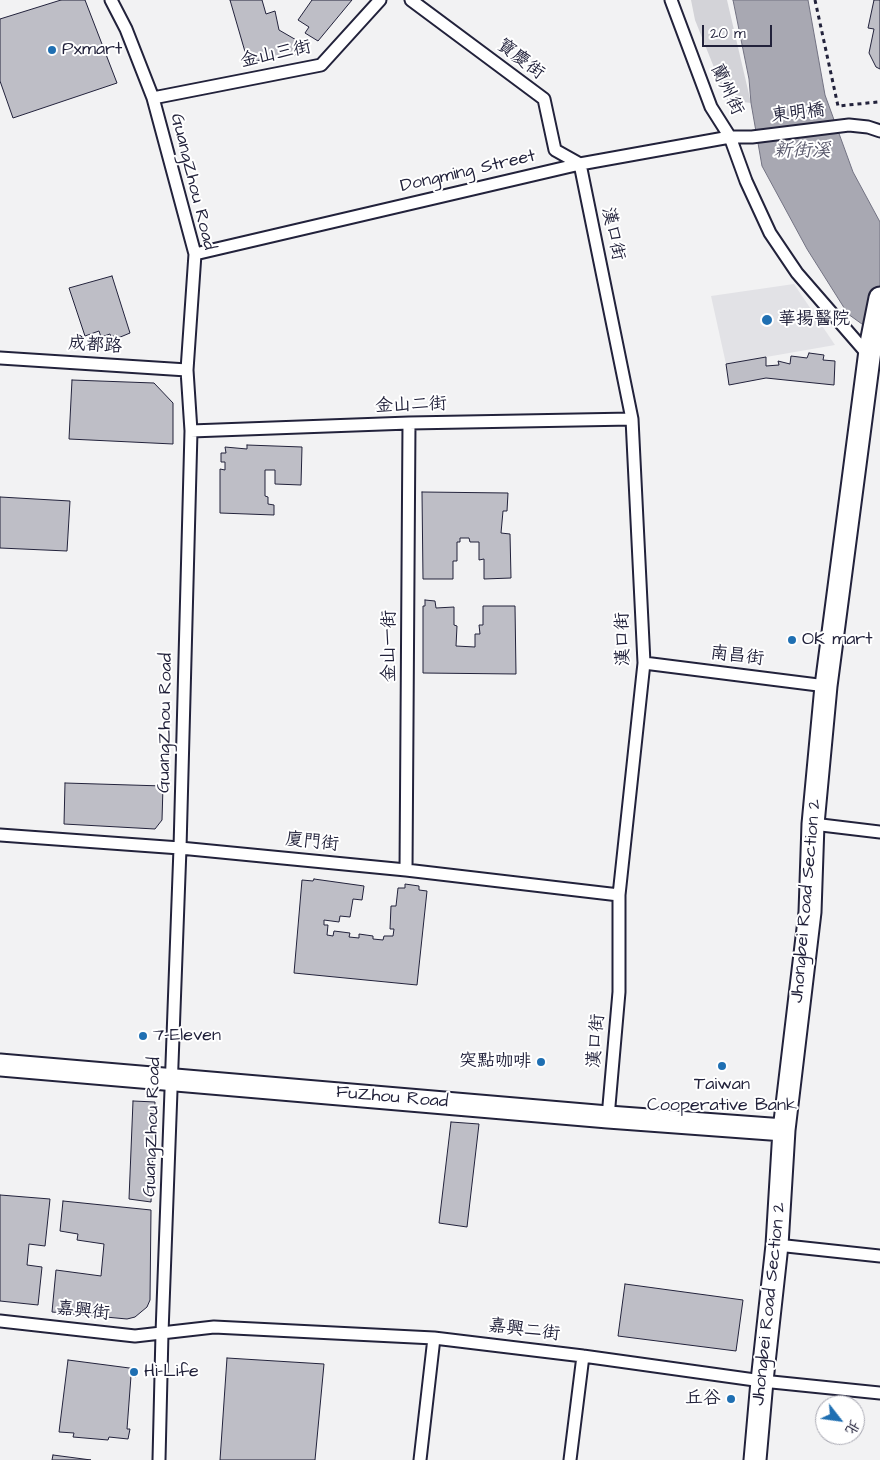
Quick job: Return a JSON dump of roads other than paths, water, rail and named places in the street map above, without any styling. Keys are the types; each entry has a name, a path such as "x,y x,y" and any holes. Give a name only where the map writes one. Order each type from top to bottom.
{"street":[{"name":"Jhongbei Road Section 2","path":"755,1460 777,1245 784,1130 810,912 813,824 826,686 870,350 880,298"},
{"name":"FuZhou Road","path":"0,1064 608,1117 784,1130"}],"lane":[{"name":"GuangZhou Road","path":"111,0 126,29 152,98 194,254 187,370 190,431 180,848 159,1460"},
{"name":"金山三街","path":"152,98 321,65 380,0"},
{"name":"寶慶街","path":"411,0 544,99 555,150 580,164"},
{"name":"蘭州街","path":"671,0 711,107 730,137 746,181 770,233 797,273 870,350"},
{"name":"東明橋","path":"752,137 849,125 868,127 880,131"},
{"name":"Dongming Street","path":"194,254 580,164 730,137 752,137"},
{"name":"漢口街","path":"580,164 632,419 644,663 619,896 619,992 608,1117"},
{"name":"成都路","path":"0,358 187,370"},
{"name":"金山二街","path":"190,431 409,423 632,419"},
{"name":"金山一街","path":"406,870 409,423"},
{"name":"南昌街","path":"644,663 826,686"},
{"path":"813,824 880,832"},
{"name":"廈門街","path":"0,835 180,848 406,870 619,896"},
{"path":"777,1245 880,1256"},
{"name":"嘉興街","path":"0,1321 135,1336 162,1333"},
{"name":"嘉興二街","path":"162,1333 214,1327 434,1338 583,1356 762,1381 880,1393"},
{"path":"420,1460 434,1338"},
{"path":"570,1460 583,1356"}],"water":[{"name":"新街溪","path":"733,0 808,0 825,95 853,172 880,222 880,337 848,314 807,249 762,166 751,103 749,79"}],"place":[{"name":"Pxmart","path":"52,50"},
{"name":"華揚醫院","path":"767,320"},
{"name":"OK mart","path":"792,640"},
{"name":"7-Eleven","path":"143,1036"},
{"name":"突點咖啡","path":"541,1062"},
{"name":"Taiwan Cooperative Bank","path":"722,1066"},
{"name":"Hi-Life","path":"134,1372"},
{"name":"丘谷","path":"731,1399"}]}
